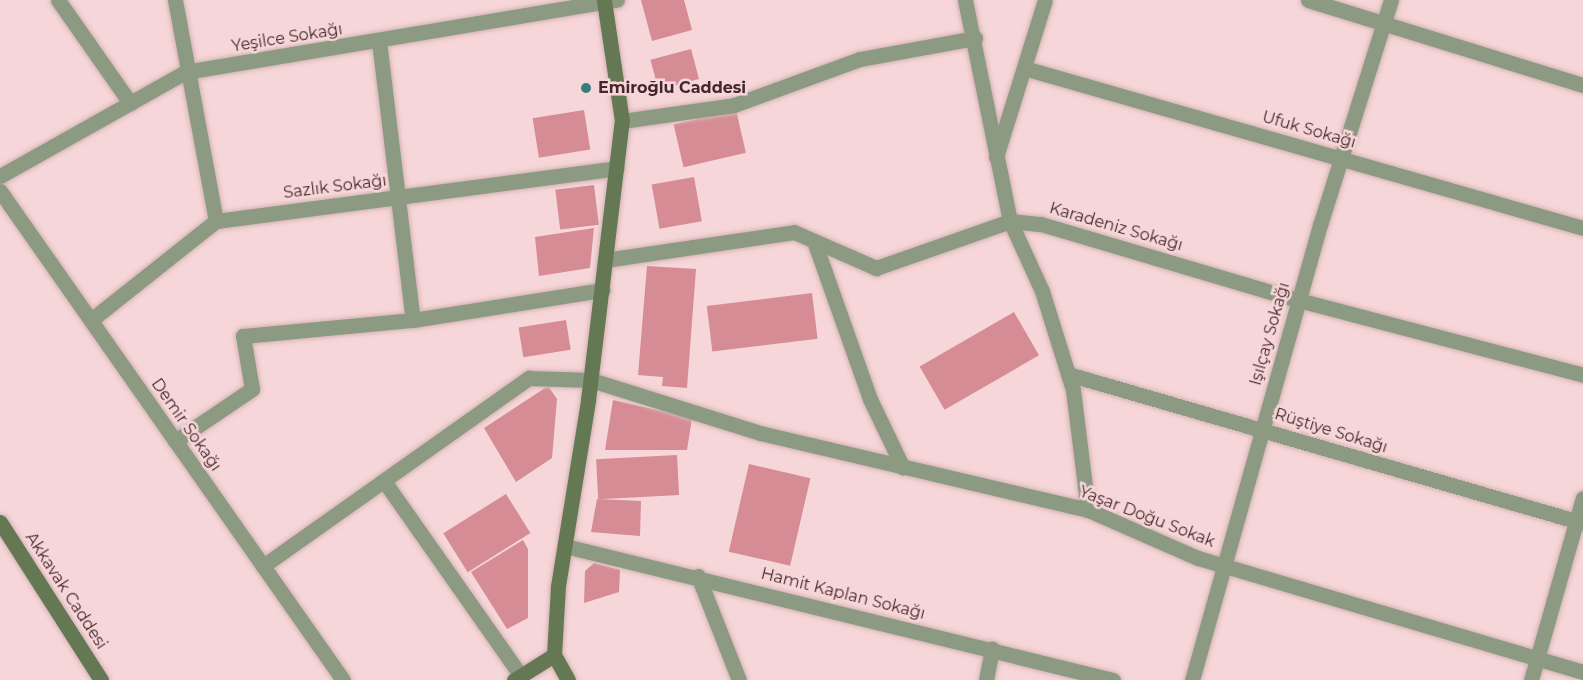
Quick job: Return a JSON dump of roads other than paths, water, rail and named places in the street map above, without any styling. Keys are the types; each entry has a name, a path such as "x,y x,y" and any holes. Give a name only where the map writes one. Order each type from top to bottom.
{"street":[{"path":"58,0 130,103"},
{"path":"91,320 216,221 185,72 175,0"},
{"path":"965,0 975,38 995,159 1010,221 1042,291 1068,374 1088,510"},
{"path":"995,159 1045,0"},
{"path":"1308,0 1583,85"},
{"name":"Işılçay Sokağı","path":"1192,680 1221,565 1298,300 1391,0"},
{"path":"568,680 554,655 565,546 591,380 622,121 609,2"},
{"name":"Yeşilce Sokağı","path":"0,176 185,72 609,2"},
{"path":"622,121 734,105 860,59 975,38"},
{"path":"379,41 412,320"},
{"name":"Ufuk Sokağı","path":"1024,68 1583,228"},
{"name":"Sazlık Sokağı","path":"216,221 616,168"},
{"name":"Demir Sokağı","path":"0,191 343,680"},
{"name":"Karadeniz Sokağı","path":"605,260 794,232 876,268 1010,221 1041,224 1298,300 1583,375"},
{"path":"814,241 870,399 903,468"},
{"path":"175,441 252,389 243,336 412,320 603,290"},
{"name":"Rüştiye Sokağı","path":"1068,374 1580,522"},
{"name":"Yaşar Doğu Sokak","path":"263,567 529,378 591,380 760,433 1088,510 1221,565 1583,672"},
{"path":"384,481 518,678 554,655"},
{"path":"1531,680 1580,522 1583,498"},
{"name":"Akkavak Caddesi","path":"0,522 101,680"},
{"name":"Hamit Kaplan Sokağı","path":"565,546 698,576 1113,680"},
{"path":"698,576 739,680"},
{"path":"987,680 992,649"}],"place":[{"name":"Emiroğlu Caddesi","path":"586,88"}]}
